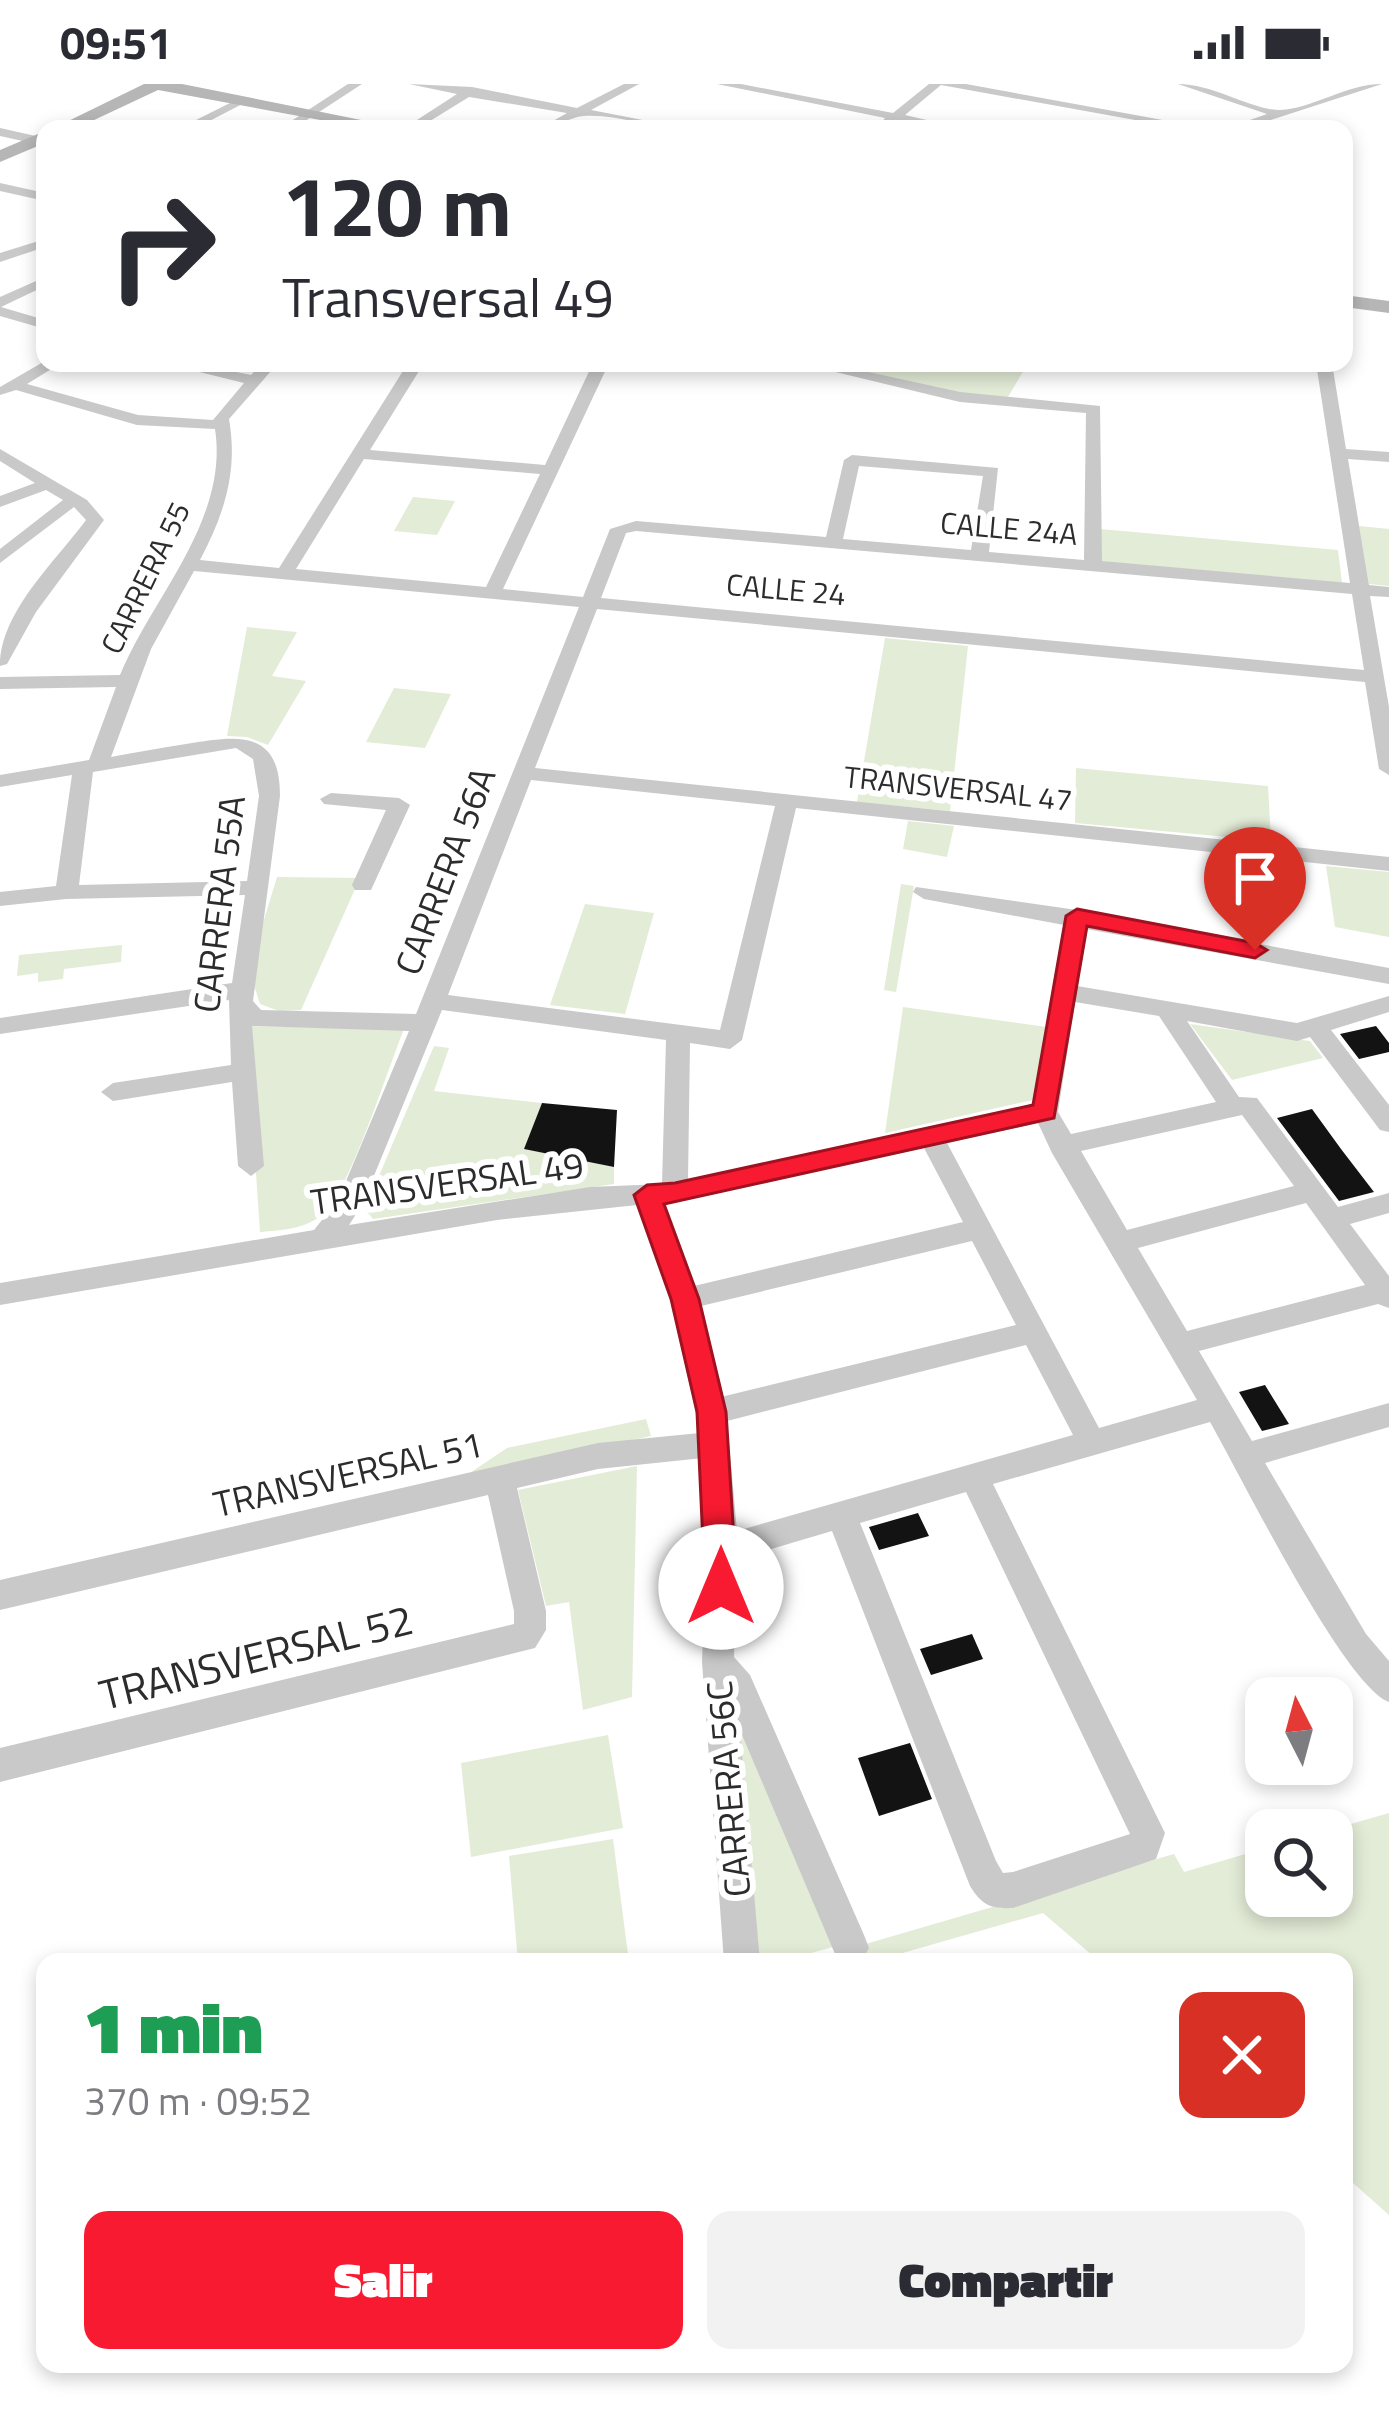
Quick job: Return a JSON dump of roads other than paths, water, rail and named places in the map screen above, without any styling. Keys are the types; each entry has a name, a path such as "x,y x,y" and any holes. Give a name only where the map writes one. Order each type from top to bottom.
{"main road":[{"path":"80,120 156,84 354,120"},
{"path":"0,158 36,140"},
{"path":"1353,302 1389,307"}],"street":[{"path":"301,120 356,84"},
{"path":"415,84 476,88 632,120"},
{"path":"607,84 629,86"},
{"path":"723,84 906,120"},
{"path":"891,120 936,84"},
{"path":"946,84 1154,120"},
{"path":"1184,84 1277,113"},
{"path":"1256,120 1318,108 1376,84"},
{"path":"562,120 629,86"},
{"path":"424,120 476,88"},
{"path":"202,120 245,99"},
{"path":"0,132 36,137"},
{"path":"0,187 36,195"},
{"path":"2,238 29,248"},
{"path":"0,258 36,245"},
{"path":"0,307 36,286"},
{"path":"0,307 36,321"},
{"path":"7,389 37,372"},
{"path":"213,372 250,380"},
{"name":"CARRERA 55","path":"66,892 90,764 150,632 192,565 222,484 221,418 259,372"},
{"path":"284,574 410,372"},
{"path":"492,592 597,372"},
{"path":"847,372 960,397 1094,409 1093,566"},
{"path":"1325,372 1389,769"},
{"path":"7,389 137,420 224,425"},
{"path":"1338,453 1389,458"},
{"path":"0,454 94,515 94,524 27,611 0,660"},
{"path":"360,454 550,470"},
{"path":"832,543 852,460 992,472 979,556"},
{"path":"0,502 46,484"},
{"path":"0,558 73,500"},
{"name":"CALLE 24A","path":"624,527 1389,592"},
{"name":"CARRERA 56A","path":"324,1238 350,1205 588,602 617,532 624,527"},
{"name":"CALLE 24","path":"192,565 1374,677"},
{"path":"0,683 129,681"},
{"name":"CARRERA 55A","path":"90,764 236,742 253,746 271,776 241,996 241,1072 251,1166"},
{"path":"0,781 90,764"},
{"name":"TRANSVERSAL 47","path":"521,773 1389,864"},
{"path":"331,799 399,805 363,885"},
{"path":"0,1026 241,996 242,1010 254,1018 429,1012 730,1040 787,800"},
{"path":"0,899 66,892 256,888"},
{"path":"924,892 1389,976"},
{"path":"1077,916 1045,1112 1355,1645 1389,1685"},
{"path":"1067,992 1278,1032 1317,1029 1389,1004"},
{"path":"1168,1012 1233,1108"},
{"path":"1317,1029 1389,1123"},
{"name":"CARRERA 56C","path":"678,1034 661,1194 717,1444 722,1549 718,1662 741,1953"},
{"path":"113,1092 241,1072"},
{"path":"1061,1146 1248,1104 1387,1294 1182,1344"},
{"name":"TRANSVERSAL 49","path":"0,1294 590,1197 661,1194 1045,1112"},
{"path":"931,1136 1092,1443"},
{"path":"1120,1242 1311,1192"},
{"path":"1330,1219 1389,1203"},
{"path":"685,1299 981,1228"},
{"path":"712,1412 1034,1332"},
{"path":"722,1549 1217,1407"},
{"path":"1245,1456 1389,1415"},
{"name":"TRANSVERSAL 51","path":"0,1595 637,1449 717,1444"},
{"path":"842,1514 983,1874 994,1891 1012,1890 1144,1847 1148,1833 974,1477"},
{"name":"TRANSVERSAL 52","path":"0,1765 513,1642 530,1630 500,1479"},
{"path":"718,1662 738,1686 851,1948"}]}
